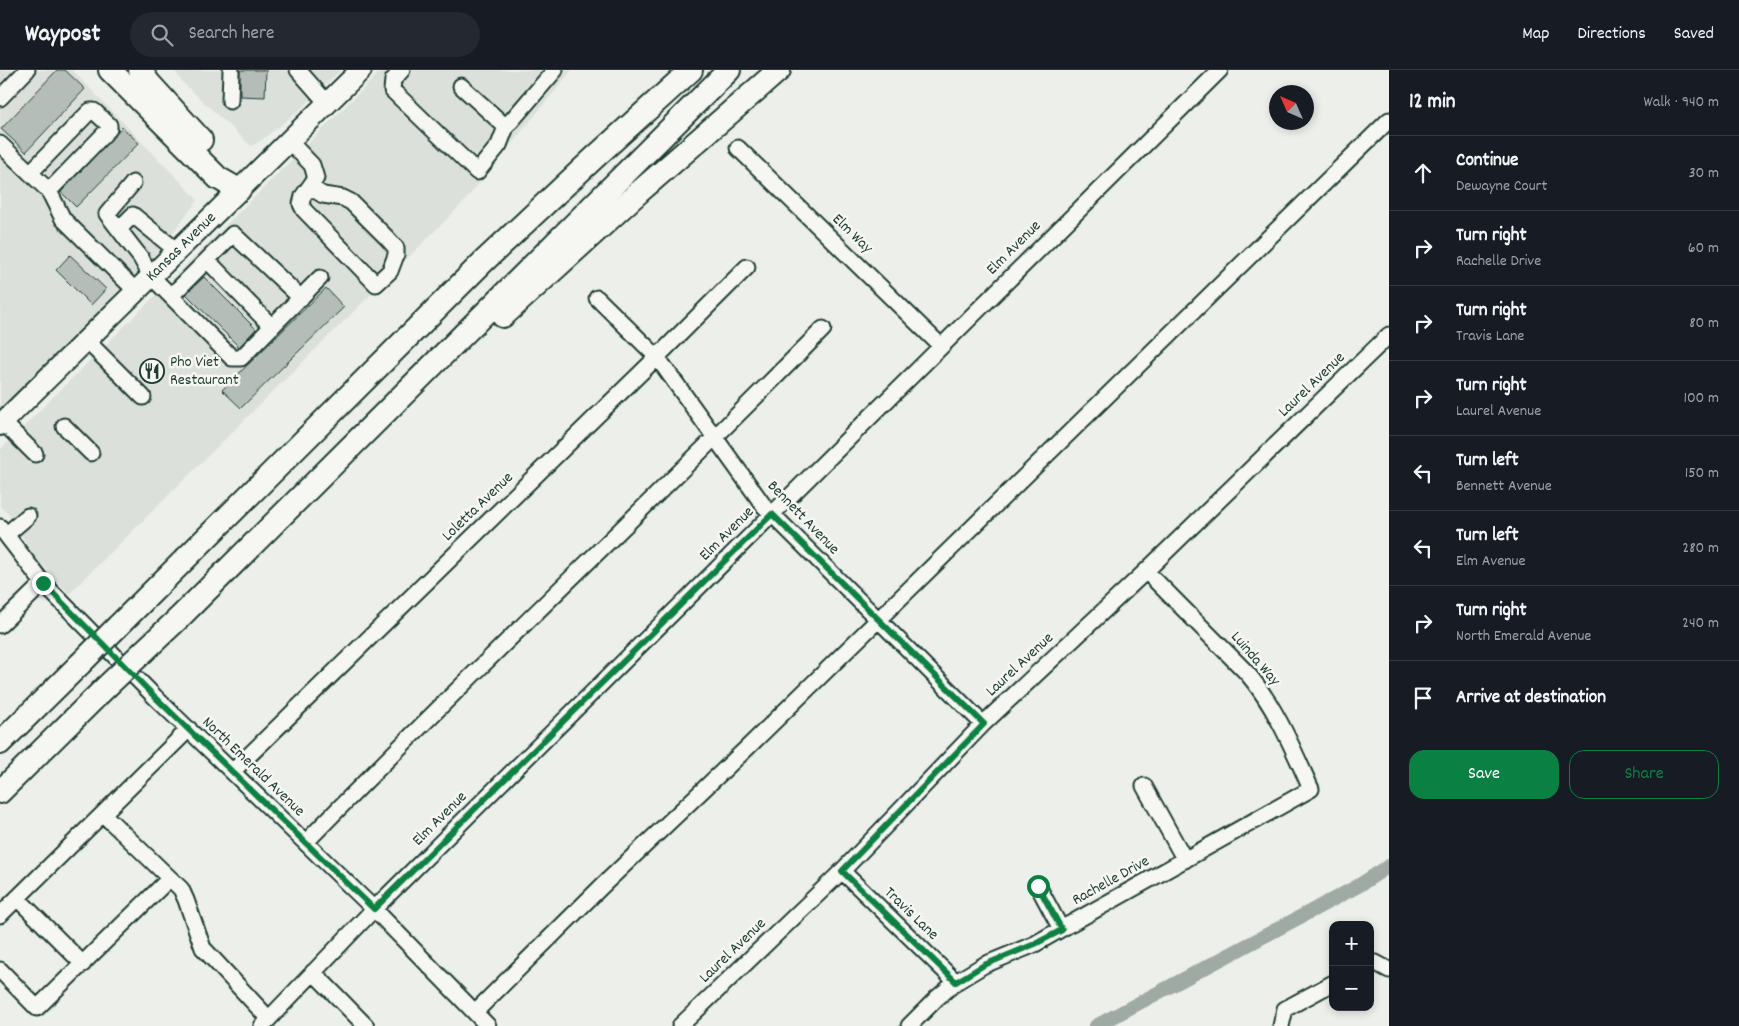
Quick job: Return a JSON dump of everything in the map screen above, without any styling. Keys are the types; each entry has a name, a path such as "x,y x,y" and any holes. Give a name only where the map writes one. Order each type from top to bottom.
{"highway":[{"path":"110,70 218,178 239,190"},
{"path":"140,70 149,83 228,168 239,190"},
{"path":"0,743 476,269 691,70"},
{"path":"0,792 275,523 729,70"},
{"path":"275,523 378,427 639,192 779,70"}],"main road":[{"name":"Kansas Avenue","path":"2,423 361,70"}],"street":[{"path":"0,98 27,70"},
{"path":"230,101 231,70"},
{"path":"298,70 327,104"},
{"path":"402,70 393,80 392,90 477,172 499,146 506,127 555,70"},
{"name":"Elm Avenue","path":"265,1023 374,909 1220,70"},
{"path":"461,86 506,127"},
{"path":"30,173 90,111 94,111 109,125 109,129 49,191"},
{"path":"475,1012 1389,120"},
{"path":"289,141 312,165 316,178 310,186 303,196 301,204 304,210 376,284 390,271 396,255 396,248 351,202 343,198 324,195 310,186"},
{"path":"0,144 49,191 63,219 136,291"},
{"name":"Elm Way","path":"738,148 941,346"},
{"path":"133,183 107,214 120,229 152,276 232,358 241,358 320,278"},
{"path":"120,229 133,215 177,251"},
{"path":"171,296 233,234 301,298"},
{"path":"208,260 272,327"},
{"name":"Loletta Avenue","path":"233,771 747,267"},
{"name":"Bennett Avenue","path":"597,298 657,357 756,496 772,514 984,724"},
{"path":"306,842 581,567 716,438 823,328"},
{"name":"Laurel Avenue","path":"680,1026 842,871 984,724 1146,571 1389,334"},
{"path":"86,340 143,397"},
{"path":"2,423 35,454"},
{"path":"64,426 92,453"},
{"path":"3,531 28,516"},
{"name":"North Emerald Avenue","path":"3,531 43,583 189,729 374,909 488,1026"},
{"name":"Luinda Way","path":"1146,571 1259,687 1290,743 1311,789"},
{"path":"0,625 43,583"},
{"path":"0,915 189,729"},
{"path":"1144,786 1185,860"},
{"name":"Rachelle Drive","path":"909,1026 956,982 984,965 1035,944 1062,930 1311,789"},
{"path":"103,814 181,889 200,941 207,954 265,1023"},
{"name":"Travis Lane","path":"842,871 956,982"},
{"path":"0,970 37,1008 169,879"},
{"path":"1038,886 1062,930"},
{"path":"17,898 83,964"},
{"path":"1374,963 1389,970"},
{"path":"313,972 366,1026"},
{"path":"1281,1026 1285,1009 1329,985"}],"shaded area":[{"path":"0,70 72,70 198,200 155,255 0,408"},
{"path":"174,70 341,70 302,108 262,140 251,146 182,82"},
{"path":"382,70 572,70 463,203 69,594 31,552 10,516 0,506 0,450"}],"building":[{"path":"57,70 65,70 85,89 26,152 1,129"},
{"path":"240,70 266,70 265,97 240,96"},
{"path":"122,127 139,143 76,207 61,192"},
{"path":"70,255 106,289 91,305 56,270"},
{"path":"204,277 256,329 239,347 186,294"},
{"path":"326,288 344,307 241,408 222,390"}],"waterway":[{"path":"1096,1026 1358,886 1389,866"}],"place":[{"name":"Pho Viet Restaurant","path":"152,371"}],"route":[{"path":"43,583 155,697 374,909 772,514 984,724 842,871 956,982 984,965 1035,944 1062,930 1038,886"}]}
